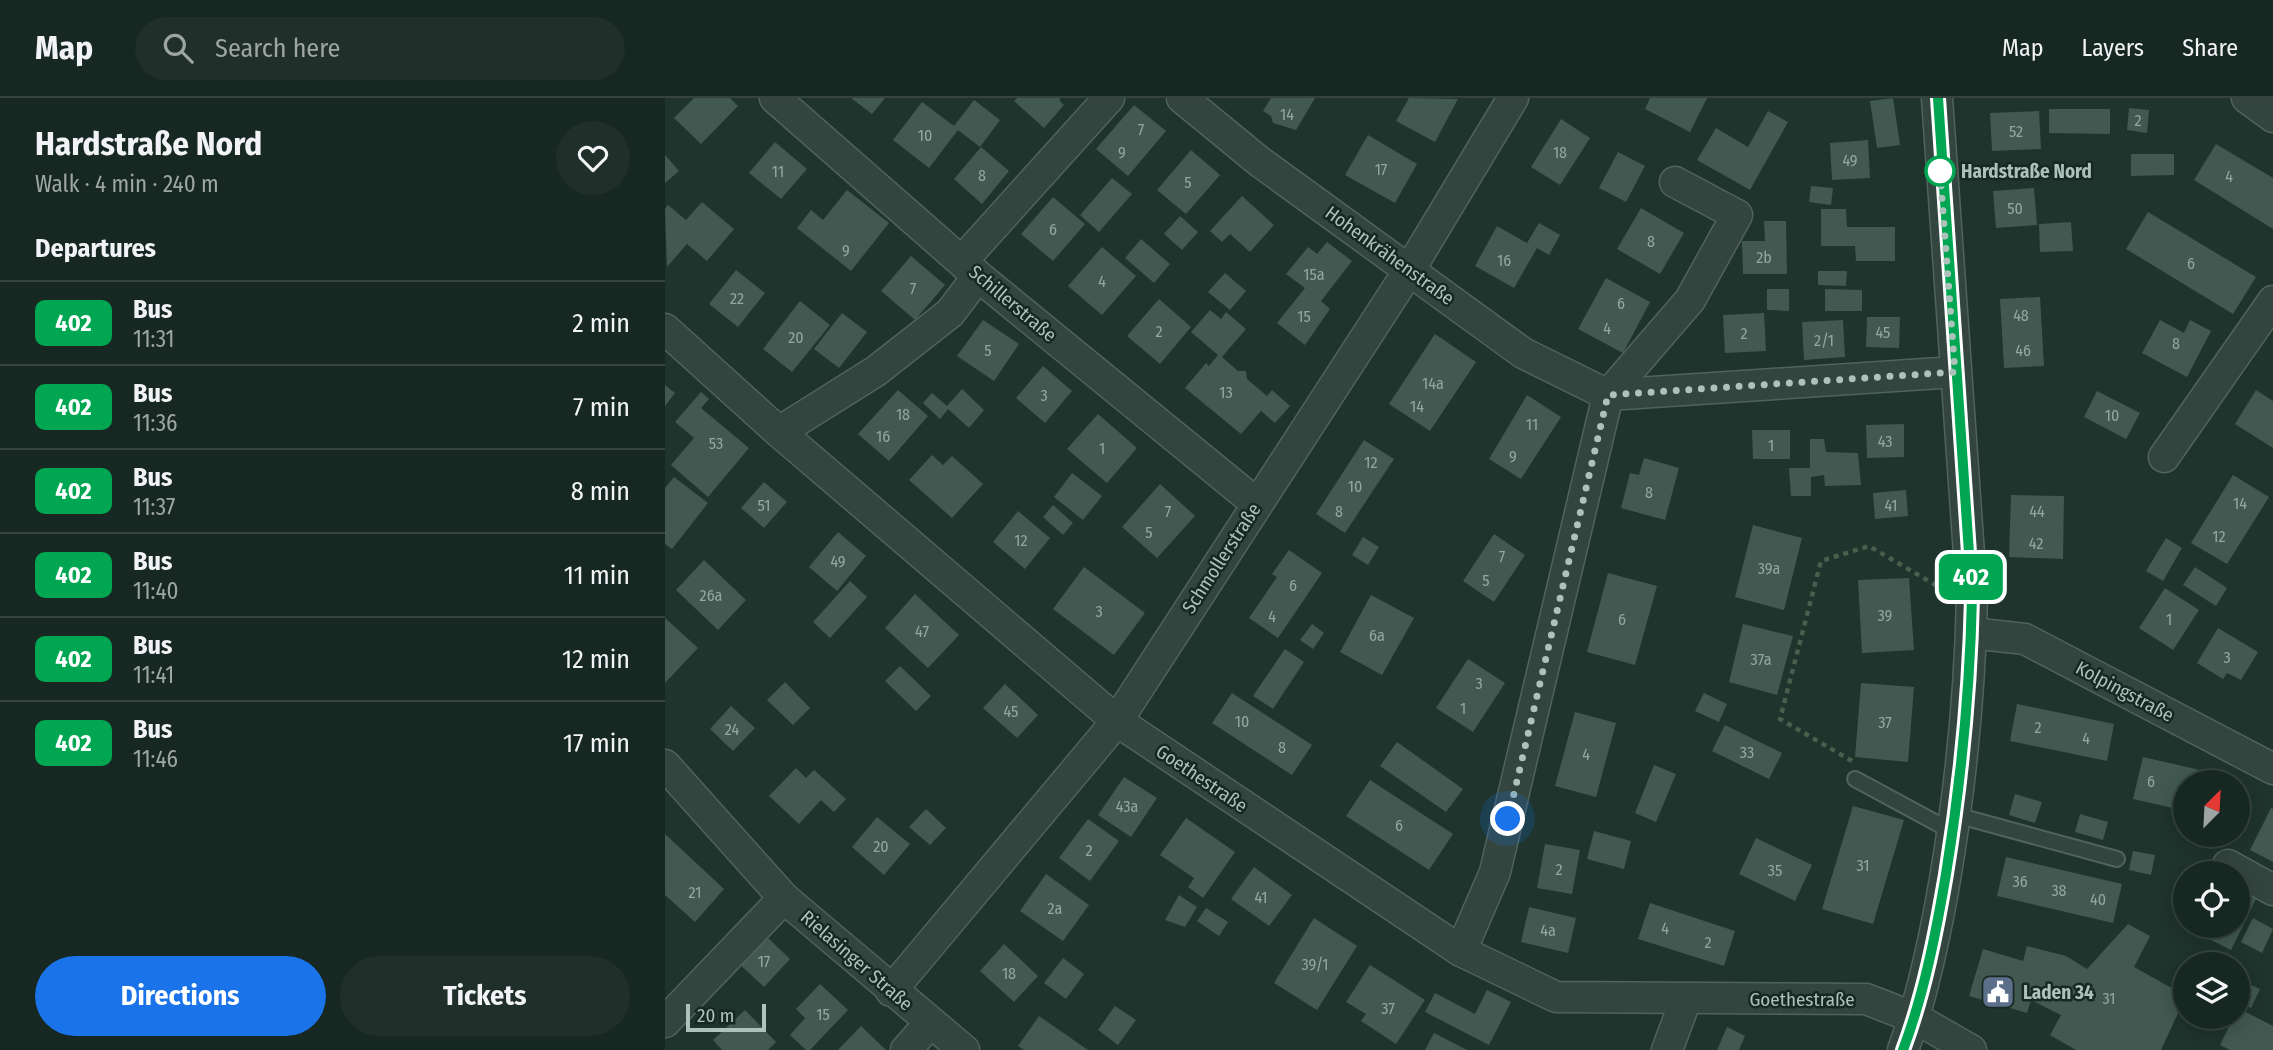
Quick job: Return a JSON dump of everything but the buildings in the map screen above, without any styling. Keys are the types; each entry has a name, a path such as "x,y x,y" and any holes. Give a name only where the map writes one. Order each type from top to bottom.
{"street":[{"name":"Schillerstraße","path":"775,98 971,268 1256,503"},
{"path":"779,432 876,371 950,313 971,268 1109,98"},
{"name":"Hohenkrähenstraße","path":"1182,98 1260,162 1523,353 1608,395"},
{"name":"Schmollerstraße","path":"891,991 1117,720 1410,269 1513,98"},
{"path":"1903,1050 1915,1018 1938,919 1962,775 1971,633 1972,597 1937,98"},
{"path":"2246,98 2273,117"},
{"path":"1461,951 1495,872 1608,395 1690,300 1741,209 1675,182"},
{"path":"2164,457 2273,301"},
{"name":"Goethestraße","path":"665,330 779,432 1117,720 1461,951 1556,997 1866,999 1915,1018 1971,1050"},
{"path":"1608,395 1955,372"},
{"name":"Kolpingstraße","path":"1971,633 2025,639 2273,769"},
{"name":"Rielasinger Straße","path":"668,775 784,898 964,1050"},
{"path":"2250,877 2273,890"},
{"name":"Rielasinger Straße","path":"665,1022 784,898"},
{"path":"1667,1050 1686,999"},
{"name":"Rielasinger Straße","path":"906,1050 930,1023"}],"lane":[{"path":"1857,772 1954,824 2117,859"}],"path":[{"path":"1857,772 1780,719 1821,561 1869,546 1945,590 1972,597"}],"bus line":[{"name":"402","path":"1903,1050 1915,1018 1938,919 1953,832 1962,775 1971,646 1972,597 1940,171 1938,98"}],"place":[{"name":"Hardstraße Nord","path":"1940,171"},
{"name":"Laden 34","path":"1998,992"}],"route":[{"path":"1508,819 1608,395 1955,372 1940,171"}]}
